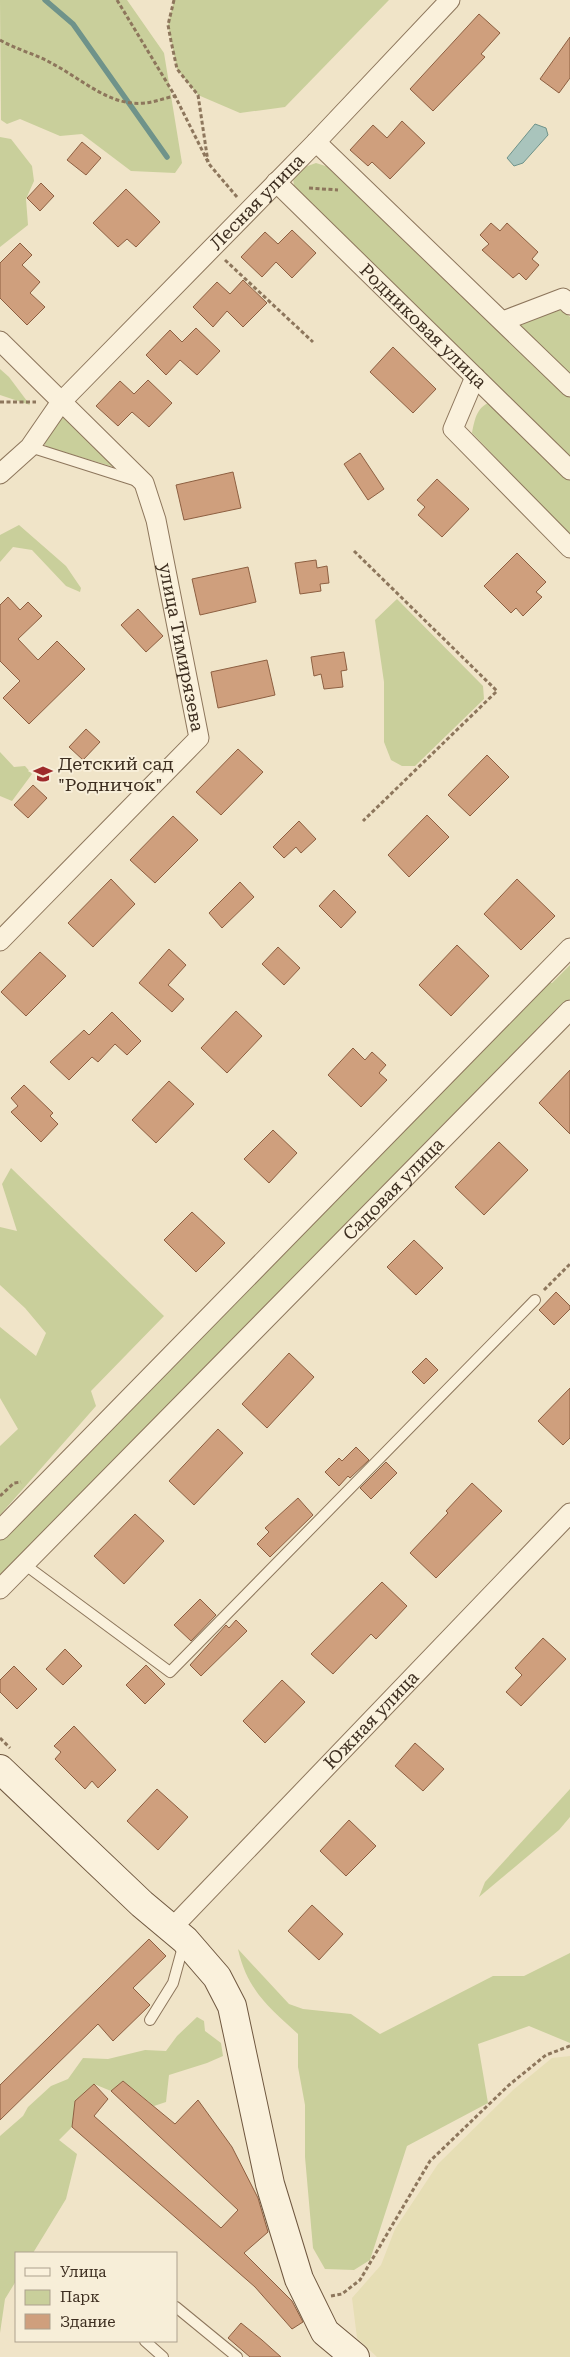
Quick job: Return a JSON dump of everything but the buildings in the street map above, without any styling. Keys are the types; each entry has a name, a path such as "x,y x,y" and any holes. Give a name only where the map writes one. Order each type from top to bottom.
{"street":[{"name":"Лесная улица","path":"0,474 30,447 61,402 249,210 278,185 450,0"},
{"path":"316,142 570,387"},
{"name":"Родниковая улица","path":"278,185 570,470"},
{"path":"503,321 563,298 570,305"},
{"name":"улица Тимирязева","path":"0,342 144,483 156,520 199,738 0,941"},
{"path":"475,377 453,429 570,548"},
{"path":"0,1530 570,948"},
{"name":"Садовая улица","path":"0,1589 570,1010"},
{"name":"Южная улица","path":"178,1934 570,1514"},
{"path":"0,1769 142,1904 178,1934 217,1978 232,2006 270,2184 290,2256 308,2299 325,2332 355,2357"}],"lane":[{"path":"30,447 144,483"},
{"path":"24,1564 170,1672 535,1300"},
{"path":"150,2020 173,1983 178,1934"},
{"path":"178,2309 237,2357"},
{"path":"146,2342 163,2357"}],"path":[{"path":"116,0 175,96 209,164 249,210"},
{"path":"174,0 168,25 171,41 178,69 198,95 209,164"},
{"path":"0,40 18,50 52,63 105,95 130,102 144,103 175,96"},
{"path":"278,185 338,190 377,201"},
{"path":"212,248 313,342"},
{"path":"0,402 61,402"},
{"path":"354,551 497,691 363,821"},
{"path":"535,1300 570,1264"},
{"path":"0,1496 14,1483"},
{"path":"308,2299 342,2294 360,2280 430,2161 509,2085 546,2055 570,2046"}],"shaded area":[{"path":"570,2056 570,2357 377,2357 357,2338 352,2298 381,2265 395,2229 438,2164 513,2090 552,2058"}],"green space":[{"path":"0,0 127,0 164,53 182,163 175,173 131,171 82,134 60,136 20,119 7,124 1,120"},
{"path":"174,0 389,0 285,107 240,113 198,95 177,69 168,25"},
{"path":"0,137 11,139 32,166 34,181 26,199 28,225 0,247"},
{"path":"316,163 338,170 570,394 570,460 295,194 293,178 302,168"},
{"path":"551,309 564,311 570,317 570,380 521,331 521,325"},
{"path":"0,369 9,377 30,405 0,395"},
{"path":"493,401 570,476 570,535 472,433 480,409"},
{"path":"63,414 124,470 47,447 43,442"},
{"path":"19,525 66,566 81,588 80,592 66,586 32,550 13,547 0,562 0,535"},
{"path":"397,599 483,686 484,699 415,766 402,766 391,760 384,742 384,682 375,620"},
{"path":"0,752 14,767 25,766 32,774 12,801 0,796"},
{"path":"570,965 570,999 0,1578 0,1536 543,982 552,983"},
{"path":"11,1168 164,1316 91,1391 96,1406 0,1515 0,1446 18,1429 0,1398 0,1327 36,1356 46,1333 25,1308 0,1285 0,1227 17,1231 2,1184"},
{"path":"570,1789 570,1817 559,1830 479,1897 485,1882"},
{"path":"238,1949 289,2004 303,2009 351,2014 380,2034 493,1976 524,1976 570,1953 570,2043 529,2026 478,2044 488,2103 407,2146 370,2260 354,2270 325,2269 313,2248 305,2157 305,2105 298,2067 298,2034 260,1997 247,1976"},
{"path":"197,2017 204,2021 205,2031 221,2043 223,2056 169,2075 166,2102 154,2106 123,2081 111,2091 94,2084 75,2101 72,2127 59,2140 77,2154 66,2199 34,2252 15,2252 15,2283 5,2299 0,2333 0,2136 23,2116 28,2107 51,2086 68,2079 83,2058 108,2059 145,2050 166,2051 177,2036"}],"water":[{"path":"535,124 546,128 548,135 523,163 514,166 507,158"}],"waterway":[{"path":"45,0 73,24 167,157"}],"place":[{"name":"Детский сад \"Родничок\"","path":"43,774"}]}
